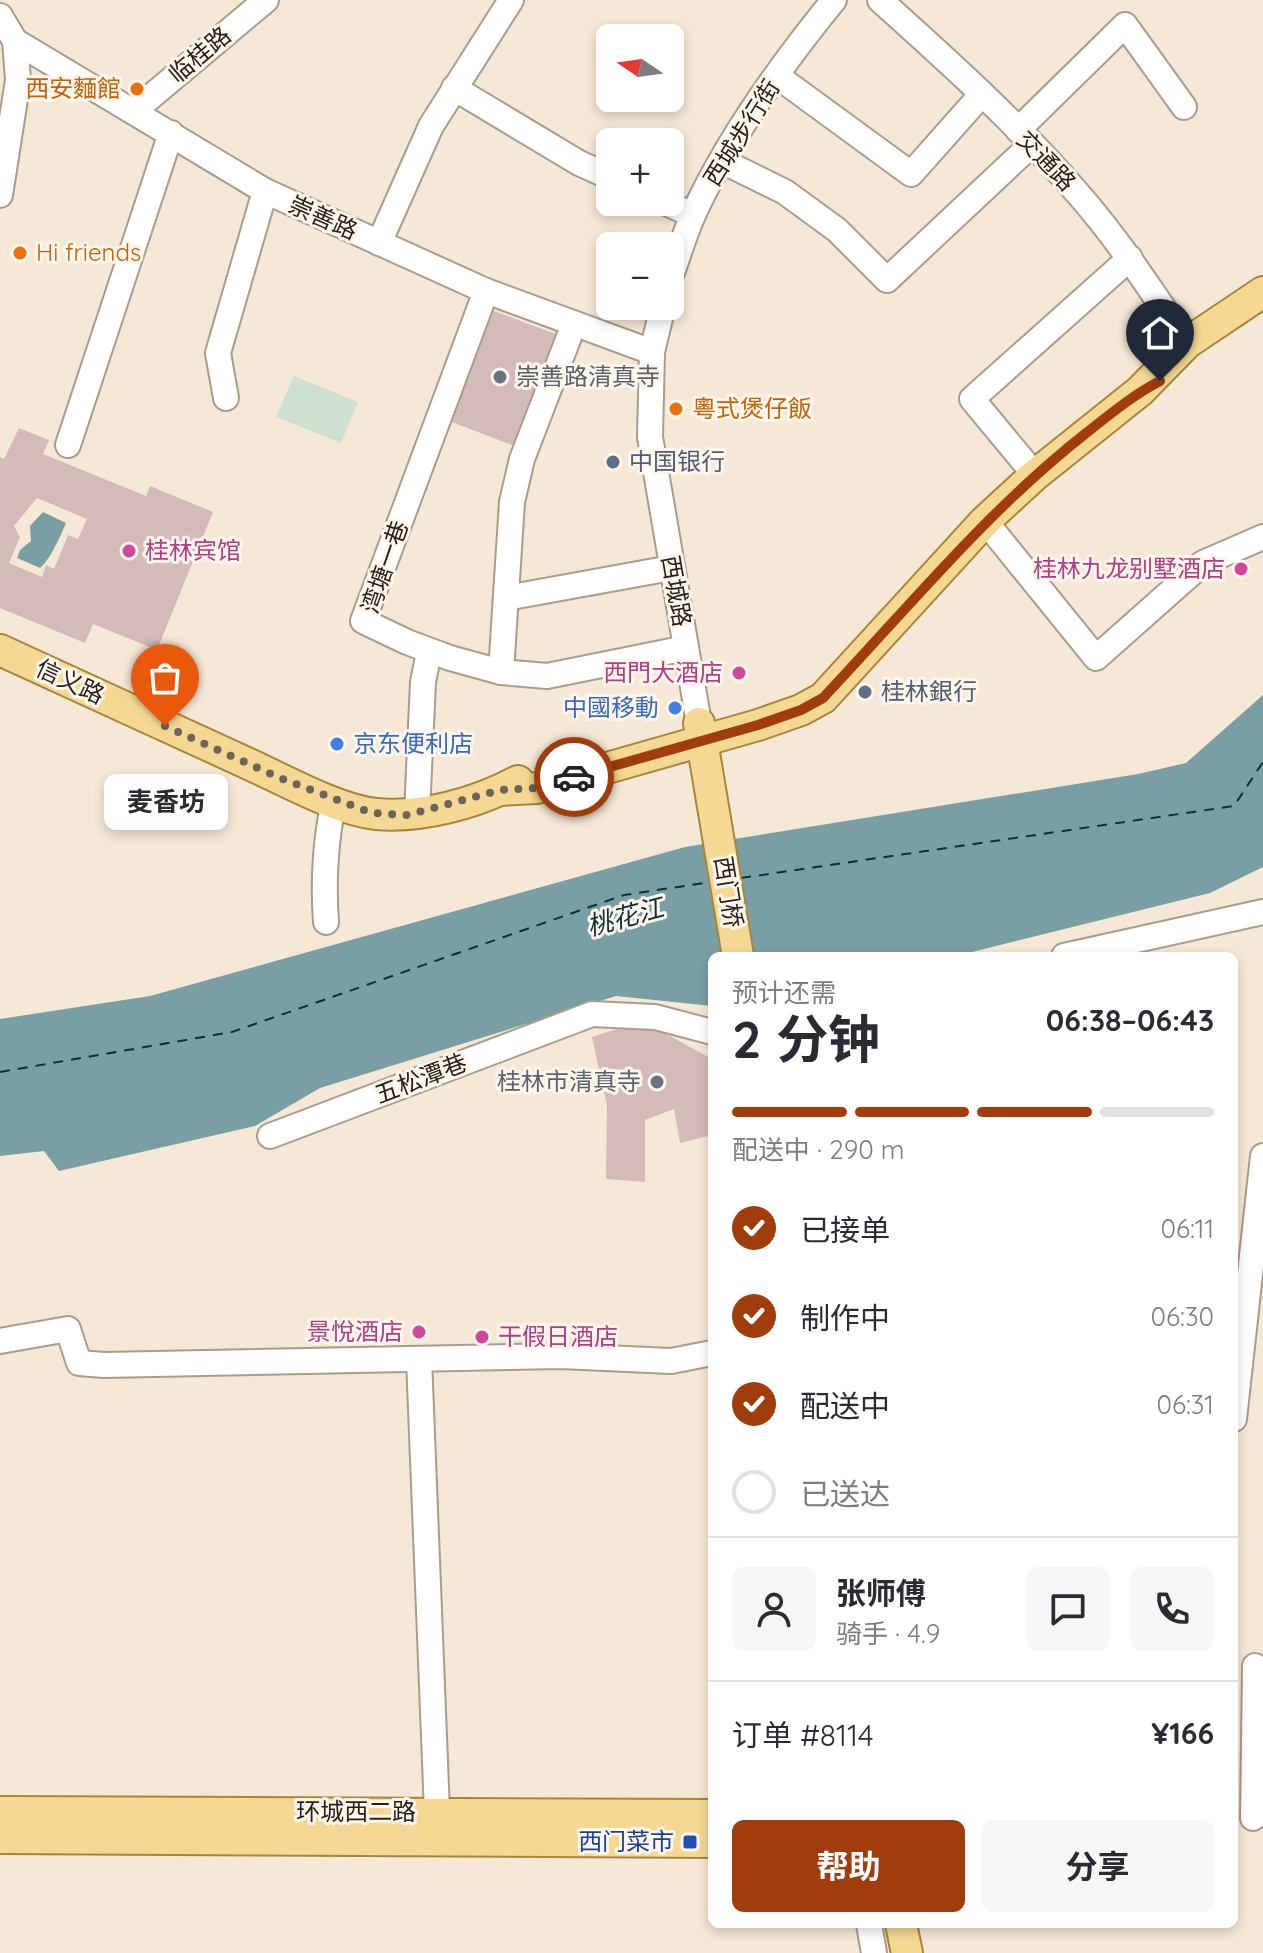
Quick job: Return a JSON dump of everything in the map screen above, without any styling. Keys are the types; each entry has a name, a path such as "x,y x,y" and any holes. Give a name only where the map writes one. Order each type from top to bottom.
{"main road":[{"path":"985,521 1035,475 1140,391 1187,343 1263,292"},
{"path":"1140,391 1199,360 1263,316"},
{"name":"信义路","path":"0,650 334,801 372,813 417,813 500,790 537,788 796,698 842,677 985,521"},
{"name":"西城路","path":"701,732 718,828"},
{"name":"西门桥","path":"718,828 737,952"},
{"name":"环城西二路","path":"0,1812 708,1815"},
{"name":"环城西二路","path":"0,1838 708,1842"},
{"path":"880,1928 886,1953"},
{"path":"902,1928 907,1953"}],"street":[{"name":"临桂路","path":"135,110 266,0"},
{"path":"379,243 431,126 511,0"},
{"name":"西城步行街","path":"684,240 693,215 722,161 777,76 834,0"},
{"name":"交通路","path":"880,0 982,94 1079,195 1130,258 1187,343"},
{"path":"0,16 15,41 18,80 0,195"},
{"path":"722,161 785,192 837,230 887,280 1024,137 1125,25 1184,107"},
{"name":"崇善路","path":"15,41 135,110 265,191 486,291 652,352"},
{"path":"777,76 911,174 982,94"},
{"path":"454,88 596,171"},
{"path":"68,445 171,133"},
{"path":"226,398 218,353 265,191"},
{"path":"684,211 693,215"},
{"path":"1035,475 972,399 1130,258"},
{"name":"湾塘一巷","path":"486,291 363,621 429,652 501,672 547,676 686,648"},
{"path":"652,352 660,320"},
{"path":"501,672 512,502 522,459 574,324"},
{"name":"西城路","path":"652,352 650,437 701,732"},
{"path":"985,521 1096,658 1203,563 1263,537"},
{"path":"506,598 671,568"},
{"path":"417,813 423,682 429,652"},
{"path":"326,922 323,884 326,840 334,801"},
{"path":"1082,952 1263,912"},
{"name":"五松潭巷","path":"270,1136 592,1014 655,1017 708,1031"},
{"path":"1238,1383 1263,1156"},
{"path":"0,1341 68,1329 79,1363 155,1366 560,1356 671,1361 708,1354"},
{"path":"419,1359 437,1812"},
{"path":"1250,1818 1251,1666"},
{"path":"870,1928 874,1953"},
{"path":"914,1928 920,1953"}],"green space":[{"path":"294,376 358,402 341,443 276,417"}],"water":[{"path":"43,512 66,523 40,568 17,558 20,550 31,541 30,526"},
{"name":"桃花江","path":"1263,695 1263,867 1210,893 972,952 708,952 708,1006 616,996 320,1088 255,1126 59,1171 44,1151 0,1156 0,1019 150,996 685,847 1138,774 1186,763"}],"building":[{"name":"崇善路清真寺","path":"483,307 558,335 517,447 441,418"},
{"name":"桂林宾馆","path":"19,428 49,440 43,454 146,496 150,486 213,512 157,650 93,624 85,643 0,608 0,457 4,459","holes":["37,498 87,519 78,539 68,535 54,569 46,565 42,577 9,563 20,537 14,526"]},
{"name":"桂林市清真寺","path":"629,1025 650,1025 708,1057 708,1136 680,1143 674,1109 645,1120 645,1182 606,1179 607,1105 592,1037"}],"ferry route":[{"path":"741,878 1234,806 1263,762"},
{"path":"0,1072 232,1032 624,895 711,882"}],"way so far":[{"path":"165,726 334,801 372,813 407,815 500,790 537,788 574,777"}],"place":[{"name":"西安麵館","path":"137,89"},
{"name":"Hi friends","path":"20,253"},
{"name":"崇善路清真寺","path":"500,377"},
{"name":"粵式煲仔飯","path":"676,409"},
{"name":"中国银行","path":"613,462"},
{"name":"桂林宾馆","path":"129,551"},
{"name":"桂林九龙别墅酒店","path":"1241,569"},
{"name":"西門大酒店","path":"739,673"},
{"name":"桂林銀行","path":"865,692"},
{"name":"中國移動","path":"675,708"},
{"name":"麦香坊","path":"165,726"},
{"name":"京东便利店","path":"337,744"},
{"name":"桂林市清真寺","path":"657,1082"},
{"name":"景悅酒店","path":"419,1332"},
{"name":"干假日酒店","path":"482,1337"},
{"name":"西门菜市","path":"690,1842"}],"route":[{"path":"574,777 758,725 801,710 823,698 985,521 1054,458 1140,391 1160,381"}]}
